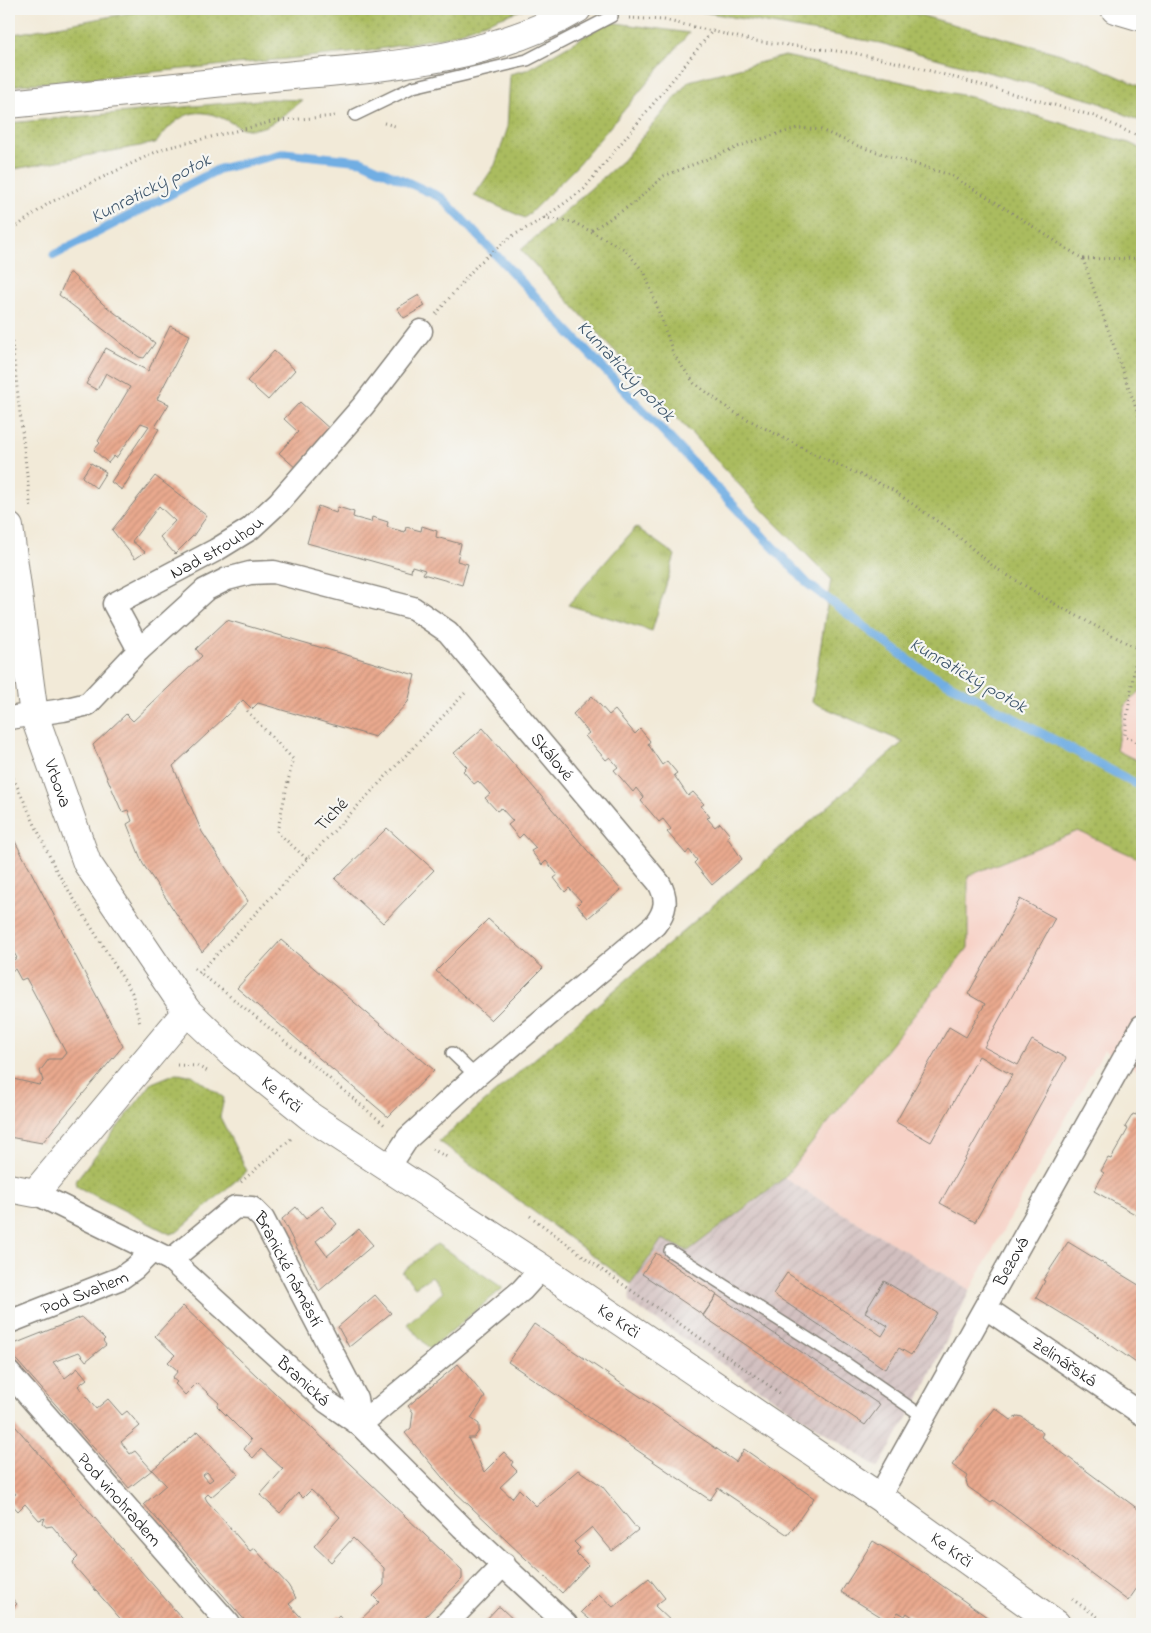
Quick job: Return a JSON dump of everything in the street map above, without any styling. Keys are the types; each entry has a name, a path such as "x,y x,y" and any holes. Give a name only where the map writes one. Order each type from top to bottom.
{"main road":[{"path":"9,104 428,60 500,42 535,30 577,9"},
{"path":"1115,9 1142,18"},
{"name":"Vrbova","path":"20,520 21,716 87,863 186,1011"},
{"path":"22,1190 186,1011"},
{"name":"Ke Krči","path":"186,1011 230,1052 304,1111 879,1497 1045,1621"}],"street":[{"name":"Nad strouhou","path":"139,650 114,604 216,550 250,529 279,502 363,406 421,331"},
{"name":"Skálové","path":"139,650 205,590 227,579 250,573 274,572 413,608 448,632 659,883 666,903 662,915 654,925 513,1042 408,1138 388,1167"},
{"path":"21,716 88,704 139,650"},
{"name":"Bezová","path":"879,1497 1142,1026"},
{"name":"Branická","path":"22,1190 162,1255 327,1402 360,1425 462,1527 504,1564 566,1624"},
{"name":"Branické náměstí","path":"162,1255 235,1207 252,1208 263,1219 356,1398 360,1425"},
{"name":"Pod Svahem","path":"9,1322 121,1278 135,1268 162,1255"},
{"path":"360,1425 522,1290 541,1269"},
{"name":"Zelinářská","path":"986,1308 1142,1414"},
{"name":"Pod vinohradem","path":"9,1373 229,1624"},
{"path":"446,1624 504,1564"}],"lane":[{"path":"355,115 413,87 527,60 612,16"},
{"path":"452,1053 476,1076"},
{"path":"670,1251 834,1355 924,1418"}],"path":[{"path":"612,16 664,20 754,41 853,53 909,65 1094,116 1142,138"},
{"path":"421,331 477,265 509,238 544,218 584,189 713,30"},
{"path":"9,232 49,203 162,149 276,121 355,115"},
{"path":"592,230 634,203 664,176 748,143 798,128 821,130 858,146 950,175 1083,259 1142,258"},
{"path":"544,218 573,222 592,230 624,249 646,273 674,354 694,383 732,411 812,453 891,489 954,533 994,567 1053,603 1140,648"},
{"path":"1083,259 1142,425"},
{"path":"9,317 20,520"},
{"path":"1142,620 1140,648 1124,736 1142,745"},
{"name":"Tiché","path":"199,973 483,674"},
{"path":"247,711 293,759 277,832 307,860"},
{"path":"9,769 56,870 132,993 141,1027"},
{"path":"193,967 256,1017 383,1124 447,1157"}],"shaded area":[{"path":"1142,689 1142,763 1116,751 1125,705"},
{"path":"1078,831 1142,860 1142,1073 1104,1050 970,1290 784,1178 968,948 968,876"},
{"path":"784,1178 970,1290 919,1399 878,1468 629,1302 631,1284 662,1239 688,1251"}],"green space":[{"path":"151,9 524,9 449,36 369,51 9,86 9,35"},
{"path":"687,9 898,9 1079,59 1142,87 1142,122 1095,101 880,43"},
{"path":"609,22 689,33 577,166 525,218 474,196 495,165 507,130 510,74 526,70"},
{"path":"785,56 975,98 1129,143 1142,149 1142,689 1125,705 1116,750 1142,763 1142,860 1078,831 968,876 968,948 784,1178 688,1251 662,1239 631,1284 439,1141 903,742 812,702 831,579 771,519 521,250 623,160 689,81"},
{"path":"270,99 302,100 278,119 257,129 242,128 213,115 194,113 178,120 156,143 9,170 9,123"},
{"path":"636,527 675,555 652,631 568,605"},
{"path":"174,1074 192,1075 224,1098 220,1117 247,1171 177,1232 170,1234 76,1186 76,1180 152,1083"},
{"path":"437,1244 503,1288 430,1349 407,1324 443,1292 432,1276 415,1287 402,1272"}],"building":[{"path":"69,273 103,304 155,343 144,358 139,357 59,295"},
{"path":"419,295 425,306 404,318 397,308"},
{"path":"170,326 190,335 157,399 169,404 155,427 159,429 122,490 111,482 149,426 141,423 116,458 114,456 108,463 94,450 100,443 98,441 130,387 106,373 97,390 86,384 106,348 148,371"},
{"path":"274,351 295,370 268,400 247,381"},
{"path":"300,402 332,431 297,469 279,453 298,432 284,419"},
{"path":"91,463 106,472 96,488 82,477"},
{"path":"155,476 207,516 193,536 175,554 160,537 175,521 159,506 132,541 145,552 135,559 112,530"},
{"path":"318,506 336,513 338,507 354,512 353,517 371,522 372,517 388,522 387,526 390,528 405,532 406,527 421,531 422,526 437,531 436,537 461,544 457,561 468,564 462,585 423,574 425,570 412,566 411,572 307,543"},
{"path":"227,620 415,675 408,702 375,737 258,703 252,709 243,700 173,766 202,832 248,901 202,952 143,864 127,824 132,821 128,810 122,812 93,745 126,714 133,721 202,656 196,649"},
{"path":"592,696 609,715 615,710 635,734 640,729 650,741 648,744 662,765 667,761 677,773 674,775 688,796 693,792 704,804 701,806 710,817 707,818 715,827 720,823 730,835 727,837 742,859 712,885 694,863 697,860 689,850 686,854 667,832 671,829 663,819 659,822 641,801 644,798 636,788 633,792 614,770 618,767 610,757 606,760 585,736 589,733 573,714"},
{"path":"483,728 621,890 588,918 577,905 581,901 569,888 565,892 554,878 558,875 546,861 542,865 531,851 536,848 523,834 519,838 508,825 513,821 501,808 497,811 485,798 490,794 478,781 474,784 463,771 467,767 454,753"},
{"path":"387,828 434,870 383,923 335,879"},
{"path":"9,830 123,1046 42,1143 9,1137 9,1078 39,1085 43,1081 40,1071 49,1059 61,1059 66,1053 26,978 21,980 15,969 11,971 9,967 9,962 17,958 13,951 9,953"},
{"path":"1020,899 1055,918 984,1047 1018,1065 1032,1040 1066,1058 975,1222 940,1203 1012,1075 979,1056 931,1142 896,1122 949,1027 966,1037 985,1004 968,994"},
{"path":"488,919 543,968 491,1020 436,971"},
{"path":"281,940 434,1070 388,1117 237,988"},
{"path":"1142,1104 1142,1218 1094,1191 1104,1173 1101,1171 1108,1158 1111,1159 1128,1129 1125,1127 1133,1114 1136,1115"},
{"path":"322,1206 337,1224 316,1241 327,1256 359,1229 373,1245 319,1291 282,1219 296,1207 306,1219"},
{"path":"1068,1242 1142,1287 1142,1367 1092,1332 1036,1298 1045,1281 1043,1280"},
{"path":"656,1253 717,1295 703,1315 642,1274"},
{"path":"787,1273 882,1336 888,1326 865,1312 884,1281 937,1313 911,1355 899,1348 885,1369 773,1294"},
{"path":"375,1295 391,1313 349,1347 338,1327"},
{"path":"717,1295 880,1405 865,1425 703,1316"},
{"path":"183,1306 462,1570 462,1579 418,1624 356,1624 379,1602 373,1596 384,1585 384,1568 353,1538 331,1562 314,1546 340,1517 311,1490 303,1498 298,1493 280,1513 260,1495 283,1469 261,1449 253,1458 244,1449 251,1440 217,1406 219,1403 197,1383 185,1395 175,1384 177,1382 172,1378 178,1371 168,1362 175,1355 155,1336"},
{"path":"82,1317 105,1339 103,1341 106,1345 86,1361 79,1352 53,1362 65,1378 78,1368 87,1379 78,1386 96,1409 108,1399 122,1415 127,1411 140,1426 121,1442 130,1454 135,1451 152,1470 129,1488 11,1354 14,1344"},
{"path":"534,1324 736,1462 744,1449 814,1498 788,1535 718,1488 710,1500 508,1362"},
{"path":"458,1364 485,1397 471,1418 479,1424 479,1431 474,1438 468,1438 484,1472 504,1452 513,1462 511,1465 517,1471 500,1487 512,1498 519,1489 536,1506 578,1470 602,1486 638,1530 612,1551 592,1527 574,1542 580,1548 576,1553 588,1565 562,1593 452,1489 405,1433 411,1428 413,1412 408,1406"},
{"path":"995,1408 1011,1420 1018,1416 1022,1417 1043,1433 1041,1437 1142,1512 1142,1590 1137,1588 1128,1601 993,1500 991,1503 968,1487 966,1481 968,1476 952,1465"},
{"path":"9,1419 187,1624 125,1624 75,1567 73,1562 78,1557 52,1526 46,1527 43,1523 45,1518 39,1520 25,1504 18,1511 9,1501 16,1494 9,1486 11,1474 9,1476"},
{"path":"198,1431 238,1474 211,1497 208,1494 205,1497 207,1501 250,1551 254,1548 288,1585 296,1598 289,1604 307,1624 248,1624 144,1504 166,1485 152,1470","holes":["207,1472 213,1479 209,1482 203,1475"]},
{"path":"873,1541 927,1575 997,1624 922,1624 907,1613 905,1616 898,1612 891,1623 841,1592"},
{"path":"649,1578 665,1598 655,1606 674,1624 595,1624 581,1612 599,1594 613,1607"},
{"path":"9,1595 17,1604 9,1611"},
{"path":"500,1607 518,1624 482,1624"},
{"path":"339,1615 347,1624 331,1624"}],"waterway":[{"name":"Kunratický potok","path":"54,255 219,169 285,153 361,161 442,198 808,584 918,667 1142,787"}]}
